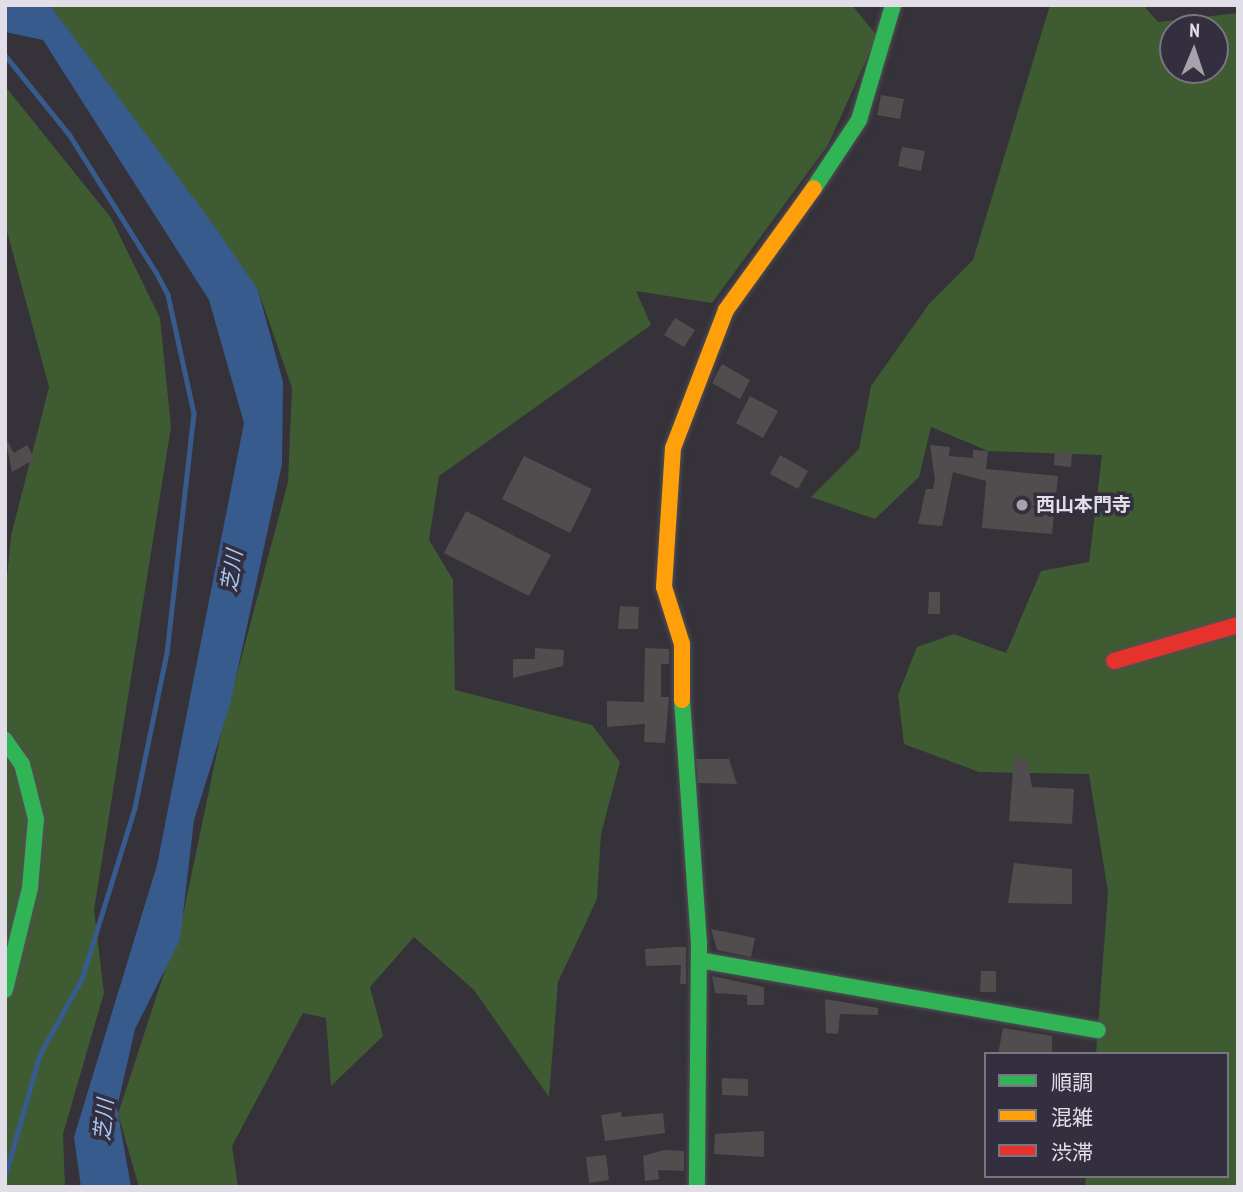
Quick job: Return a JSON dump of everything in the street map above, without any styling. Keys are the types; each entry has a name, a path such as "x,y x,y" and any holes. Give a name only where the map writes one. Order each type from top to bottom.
{"street":[{"path":"697,1187 699,960 682,750 682,644 664,587 673,448 726,310 765,248 841,156 859,120 893,5"},
{"path":"1114,662 1238,625"},
{"path":"5,740 22,764 36,819 30,888 5,990"},
{"path":"699,960 829,987 1098,1030"}],"green space":[{"path":"50,5 852,5 877,36 828,145 712,303 636,291 651,325 439,476 429,540 453,580 455,690 592,725 620,762 601,834 597,899 558,982 549,1097 474,990 414,937 370,987 383,1036 331,1086 326,1018 303,1013 232,1146 238,1187 139,1187 118,1114 183,915 220,738 288,482 292,388 258,290"},
{"path":"1050,5 1143,5 1159,22 1159,84 1229,84 1229,14 1238,13 1238,1187 1085,1187 1086,1178 1229,1178 1229,1052 1096,1052 1108,892 1089,774 979,772 904,744 898,695 917,647 954,634 1006,653 1041,571 1089,562 1102,455 988,451 931,427 919,477 875,519 811,497 859,449 871,386 929,304 973,260"},
{"path":"5,86 111,218 160,318 171,427 94,910 104,993 63,1134 65,1187 5,1187 5,597 11,536 49,387 5,224"}],"water":[{"name":"芝川","path":"5,5 50,5 215,227 258,290 283,382 282,464 230,705 194,820 180,940 135,1029 117,1108 131,1187 81,1187 74,1137 157,865 244,423 209,300 43,40 5,32"}],"building":[{"path":"881,95 904,99 900,119 877,115"},
{"path":"902,147 925,151 921,171 898,166"},
{"path":"675,318 695,330 684,347 664,335"},
{"path":"722,364 750,380 740,399 712,383"},
{"path":"750,396 778,411 763,438 736,423"},
{"path":"5,437 14,453 27,445 35,459 12,472"},
{"path":"930,445 950,447 949,456 973,458 973,450 988,451 986,469 1058,476 1052,534 982,528 986,481 953,472 942,526 918,524 926,489 933,489 935,480"},
{"path":"1055,451 1072,453 1071,467 1054,465"},
{"path":"780,455 808,471 798,489 770,474"},
{"path":"524,456 592,489 570,533 502,499"},
{"path":"466,511 551,555 529,596 444,553"},
{"path":"929,592 940,592 940,614 928,614"},
{"path":"620,606 639,607 638,629 618,629"},
{"path":"535,648 564,650 563,666 513,678 513,659 535,659"},
{"path":"645,648 669,649 669,664 661,664 661,697 669,697 665,743 644,742 645,724 607,727 607,701 644,702"},
{"path":"1014,758 1027,759 1032,787 1074,789 1072,824 1009,821"},
{"path":"696,759 729,759 737,784 698,783"},
{"path":"1014,863 1072,869 1072,904 1008,903"},
{"path":"711,929 755,938 751,957 717,950"},
{"path":"686,947 686,984 680,984 681,965 646,966 645,949"},
{"path":"981,971 996,971 996,992 980,992"},
{"path":"712,976 764,987 764,1005 747,1005 747,995 715,993"},
{"path":"825,999 878,1008 878,1015 840,1014 838,1034 826,1033"},
{"path":"1003,1028 1052,1036 1052,1052 998,1052"},
{"path":"722,1078 748,1079 748,1096 722,1095"},
{"path":"621,1112 622,1117 663,1113 665,1133 605,1141 601,1115"},
{"path":"764,1131 764,1157 714,1154 715,1134"},
{"path":"664,1150 684,1151 684,1171 658,1170 659,1179 645,1181 643,1156"},
{"path":"606,1155 609,1180 589,1183 586,1157"}],"waterway":[{"path":"5,55 69,134 156,272 168,295 194,413 167,653 135,808 82,979 40,1055 5,1178"}],"traffic: fast":[{"path":"814,188 859,120 893,5"},
{"path":"682,700 699,944 697,1187"},
{"path":"5,740 22,764 36,819 30,888 5,990"},
{"path":"699,960 1098,1030"}],"traffic: slow":[{"path":"682,700 682,644 664,587 673,448 726,310 814,188"}],"traffic: jam":[{"path":"1114,661 1238,625"}],"place":[{"name":"西山本門寺","path":"1022,505"}]}
